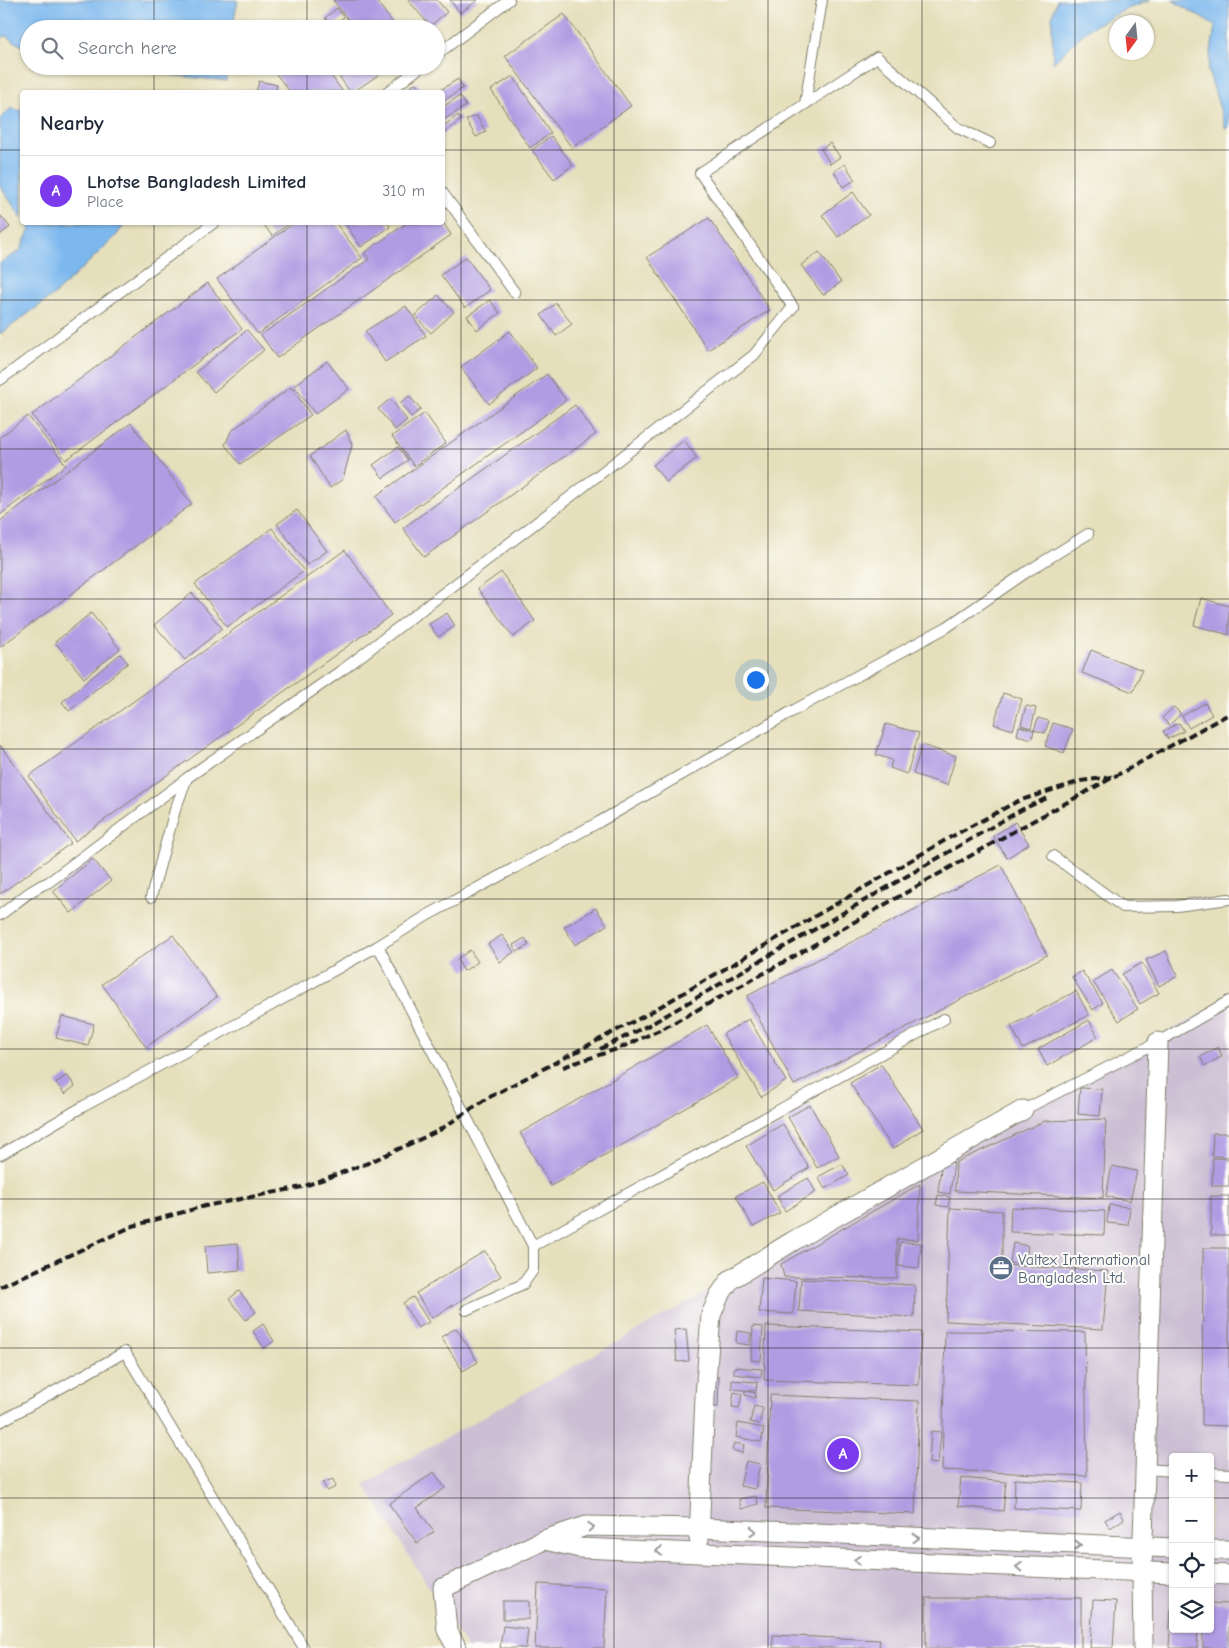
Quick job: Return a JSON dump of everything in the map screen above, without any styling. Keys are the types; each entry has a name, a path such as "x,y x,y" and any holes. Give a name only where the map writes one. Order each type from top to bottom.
{"street":[{"path":"1143,1648 1142,1572 1158,1042"},
{"path":"698,1553 705,1396 711,1316 730,1280 793,1241 1023,1110"},
{"path":"457,1648 447,1630 443,1588 544,1540 586,1526 699,1528 1169,1548"},
{"path":"544,1540 580,1548 1169,1573"},
{"path":"1214,1550 1229,1550"},
{"path":"1214,1574 1229,1574"}],"lane":[{"path":"445,48 509,0"},
{"path":"805,104 822,0"},
{"path":"0,916 36,887 49,882 187,778 345,668 754,355 793,307 700,173 877,57 958,128 990,143"},
{"path":"391,90 410,75"},
{"path":"445,196 515,292"},
{"path":"0,380 211,225"},
{"path":"0,1155 84,1106 378,946 428,915 599,822 789,713 947,627 1025,573 1088,534"},
{"path":"151,897 187,778"},
{"path":"1053,856 1123,907 1177,906 1229,899"},
{"path":"378,946 533,1246 534,1270 523,1284 466,1310"},
{"path":"1023,1110 1158,1042 1229,1001"},
{"path":"533,1246 944,1020"},
{"path":"0,1422 125,1352 304,1648"},
{"path":"1146,1470 1169,1471"},
{"path":"1214,1473 1229,1474"}],"shaded area":[{"path":"1229,998 1229,1648 467,1648 364,1484"}],"water":[{"path":"0,0 238,0 234,20 20,20 20,45 6,36 0,38"},
{"path":"1057,0 1151,0 1114,15 1109,15 1109,18 1088,29 1053,63 1052,17"},
{"path":"1172,0 1229,0 1229,127 1226,129 1208,70 1215,26"},
{"path":"170,75 226,75 226,81"},
{"path":"11,108 20,110 20,215 0,186 0,119"},
{"path":"27,225 124,225 114,238 54,295 0,334 0,263 20,251 30,229"}],"building":[{"path":"333,0 376,0 390,20 348,20"},
{"path":"408,0 437,0 447,12 437,20 425,20"},
{"path":"450,0 478,0 460,13"},
{"path":"337,8 344,17 340,20 327,20 325,18"},
{"path":"564,14 631,106 572,148 505,56"},
{"path":"277,75 331,75 342,90 288,90"},
{"path":"338,75 378,75 356,90 349,90"},
{"path":"513,76 551,133 530,148 491,90"},
{"path":"458,79 463,88 445,100 445,90 440,90"},
{"path":"259,81 277,85 276,90 257,90"},
{"path":"416,83 422,90 406,90"},
{"path":"460,96 466,106 445,119 445,105"},
{"path":"458,115 461,120 445,133 445,125"},
{"path":"476,115 486,132 476,137 466,120"},
{"path":"551,136 573,165 554,179 532,150"},
{"path":"830,143 840,157 830,164 821,149"},
{"path":"845,164 855,180 843,187 834,171"},
{"path":"853,192 869,215 838,237 822,215"},
{"path":"0,215 10,227 0,235"},
{"path":"709,218 770,310 708,350 647,257"},
{"path":"264,225 287,225 272,236"},
{"path":"291,225 337,225 362,258 258,334 217,279"},
{"path":"346,225 389,225 390,227 361,247"},
{"path":"404,225 445,225 451,235 277,358 261,335 369,259 364,253"},
{"path":"819,252 841,282 823,295 801,265"},
{"path":"466,257 490,290 465,308 441,275"},
{"path":"208,283 242,329 66,460 32,415"},
{"path":"438,295 454,312 431,333 415,316"},
{"path":"490,300 500,313 477,330 467,316"},
{"path":"556,303 572,324 556,336 541,315"},
{"path":"406,306 426,336 385,362 365,331"},
{"path":"247,330 264,350 214,392 196,372"},
{"path":"510,331 537,368 489,404 461,367"},
{"path":"327,361 349,389 315,414 294,386"},
{"path":"547,374 566,400 395,522 376,496"},
{"path":"291,387 311,415 240,464 225,445 231,431"},
{"path":"409,396 421,409 411,417 400,403"},
{"path":"390,399 407,420 395,430 378,409"},
{"path":"575,405 596,434 424,557 403,528"},
{"path":"425,413 446,443 414,466 392,436"},
{"path":"28,416 66,465 0,515 0,437"},
{"path":"131,423 192,504 0,647 0,521"},
{"path":"346,430 352,445 343,479 330,488 310,456"},
{"path":"684,440 697,458 666,482 653,465"},
{"path":"398,447 408,460 383,478 373,465"},
{"path":"297,510 327,551 307,565 277,524"},
{"path":"272,528 304,571 227,627 195,584"},
{"path":"345,550 391,615 75,841 29,776"},
{"path":"501,572 535,621 513,637 478,589"},
{"path":"192,593 222,628 185,660 154,625"},
{"path":"1201,598 1229,606 1229,635 1194,625"},
{"path":"91,613 120,649 84,678 55,642"},
{"path":"447,613 455,626 438,637 429,624"},
{"path":"1091,650 1142,670 1133,692 1082,673"},
{"path":"120,654 128,663 69,711 62,702"},
{"path":"1003,693 1022,699 1013,730 994,724"},
{"path":"1205,703 1212,715 1189,728 1182,716"},
{"path":"1026,706 1036,708 1031,728 1021,725"},
{"path":"1174,707 1181,714 1169,725 1162,718"},
{"path":"1038,718 1049,721 1045,733 1034,730"},
{"path":"1053,723 1073,729 1064,753 1045,746"},
{"path":"1179,723 1184,731 1168,739 1163,731"},
{"path":"886,724 919,733 907,774 890,768 892,760 876,755"},
{"path":"1019,726 1034,730 1032,739 1017,735"},
{"path":"0,745 71,843 0,894"},
{"path":"922,745 956,756 947,785 913,774"},
{"path":"1015,822 1029,844 1007,858 993,836"},
{"path":"93,859 111,881 71,913 53,891"},
{"path":"1001,865 1047,955 794,1085 747,996"},
{"path":"596,908 607,925 575,945 564,927"},
{"path":"173,935 217,997 146,1047 102,984"},
{"path":"502,935 514,952 500,962 488,944"},
{"path":"525,938 529,945 517,952 513,945"},
{"path":"470,950 478,962 464,971 457,959"},
{"path":"1166,951 1178,976 1159,986 1146,960"},
{"path":"1142,963 1159,993 1140,1004 1122,974"},
{"path":"1112,970 1138,1009 1119,1021 1093,982"},
{"path":"1082,971 1103,1003 1093,1010 1072,977"},
{"path":"1076,991 1089,1015 1023,1049 1011,1026"},
{"path":"62,1016 94,1024 88,1046 56,1038"},
{"path":"749,1019 786,1081 761,1097 723,1034"},
{"path":"1089,1020 1098,1037 1047,1066 1038,1049"},
{"path":"707,1025 738,1078 551,1186 520,1133"},
{"path":"1218,1047 1222,1056 1205,1066 1200,1057"},
{"path":"881,1064 923,1129 893,1149 850,1083"},
{"path":"67,1075 75,1086 65,1094 56,1083"},
{"path":"1080,1088 1102,1089 1100,1116 1078,1114"},
{"path":"810,1105 839,1156 817,1168 788,1117"},
{"path":"1106,1119 1103,1198 955,1191 956,1162 1045,1121"},
{"path":"783,1124 809,1168 773,1190 746,1146"},
{"path":"1213,1133 1229,1133 1229,1157 1212,1156"},
{"path":"1213,1158 1229,1159 1229,1186 1212,1186"},
{"path":"942,1161 954,1163 950,1194 938,1192"},
{"path":"842,1164 849,1175 825,1189 818,1177"},
{"path":"1112,1166 1137,1171 1130,1201 1106,1196"},
{"path":"808,1178 816,1192 785,1211 777,1196"},
{"path":"763,1182 780,1213 753,1227 736,1196"},
{"path":"920,1184 918,1240 897,1239 897,1278 784,1277 781,1264"},
{"path":"938,1195 950,1197 948,1207 936,1205"},
{"path":"1211,1196 1229,1196 1229,1235 1211,1235"},
{"path":"1109,1205 1130,1207 1128,1225 1107,1223"},
{"path":"1011,1207 1105,1211 1104,1235 1010,1232"},
{"name":"Valtex International Bangladesh Ltd.","path":"950,1208 1002,1211 1002,1265 1108,1271 1103,1329 946,1321"},
{"path":"900,1242 921,1243 919,1268 898,1266"},
{"path":"238,1243 240,1270 207,1273 205,1246"},
{"path":"1013,1243 1028,1246 1025,1265 1010,1263"},
{"path":"1203,1248 1229,1248 1229,1426 1202,1425"},
{"path":"485,1251 501,1276 432,1318 416,1293"},
{"path":"762,1278 796,1281 793,1314 759,1312"},
{"path":"801,1279 915,1285 914,1317 799,1311"},
{"path":"239,1291 256,1312 246,1320 229,1299"},
{"path":"413,1297 429,1322 418,1328 403,1303"},
{"path":"263,1324 274,1341 264,1348 253,1331"},
{"path":"753,1326 763,1327 761,1361 751,1360"},
{"path":"766,1326 921,1332 919,1385 764,1380"},
{"path":"456,1328 478,1362 463,1371 441,1337"},
{"path":"686,1329 689,1361 677,1362 674,1330"},
{"path":"737,1331 751,1333 749,1345 736,1343"},
{"path":"945,1331 1085,1332 1087,1476 942,1470"},
{"path":"734,1367 762,1369 761,1377 734,1374"},
{"path":"711,1376 719,1377 718,1407 709,1407"},
{"path":"732,1380 757,1382 756,1391 732,1389"},
{"path":"745,1391 756,1393 755,1398 745,1395"},
{"path":"734,1392 742,1394 739,1408 732,1407"},
{"path":"770,1395 919,1401 915,1514 766,1508"},
{"path":"754,1406 763,1408 759,1424 750,1422"},
{"path":"738,1423 764,1428 761,1442 736,1437"},
{"path":"931,1431 941,1432 938,1464 929,1463"},
{"path":"734,1443 744,1445 742,1453 732,1450"},
{"path":"746,1461 760,1464 755,1489 740,1486"},
{"path":"434,1472 445,1488 417,1508 434,1532 417,1543 389,1504"},
{"path":"961,1478 1006,1482 1003,1511 958,1506"},
{"path":"333,1479 336,1487 327,1491 323,1483"},
{"path":"1015,1479 1082,1483 1081,1511 1014,1508"},
{"path":"756,1496 758,1504 741,1509 739,1499"},
{"path":"1120,1511 1124,1519 1110,1528 1105,1520"},
{"path":"538,1584 607,1588 604,1648 535,1648"},
{"path":"926,1598 1081,1598 1081,1648 926,1648"},
{"path":"1093,1600 1116,1601 1113,1648 1090,1648"},
{"path":"503,1601 529,1601 529,1619 503,1619"},
{"path":"1214,1603 1229,1604 1229,1648 1203,1648 1203,1633 1214,1633"},
{"path":"503,1626 528,1629 526,1648 500,1648"},
{"path":"1170,1633 1198,1633 1197,1648 1169,1648"},
{"path":"773,1635 880,1640 879,1648 773,1648"}],"railway":[{"path":"563,1067 620,1048 664,1028 1009,834 1229,714"},
{"path":"0,1287 133,1226 205,1206 302,1187 368,1163 438,1131 486,1099 644,1016 949,838 1018,801 1081,781 1118,776"},
{"path":"600,1049 651,1024 1021,810 1047,798"}],"place":[{"name":"Valtex International Bangladesh Ltd.","path":"1001,1268"},
{"name":"Lhotse Bangladesh Limited","path":"843,1454"}]}
